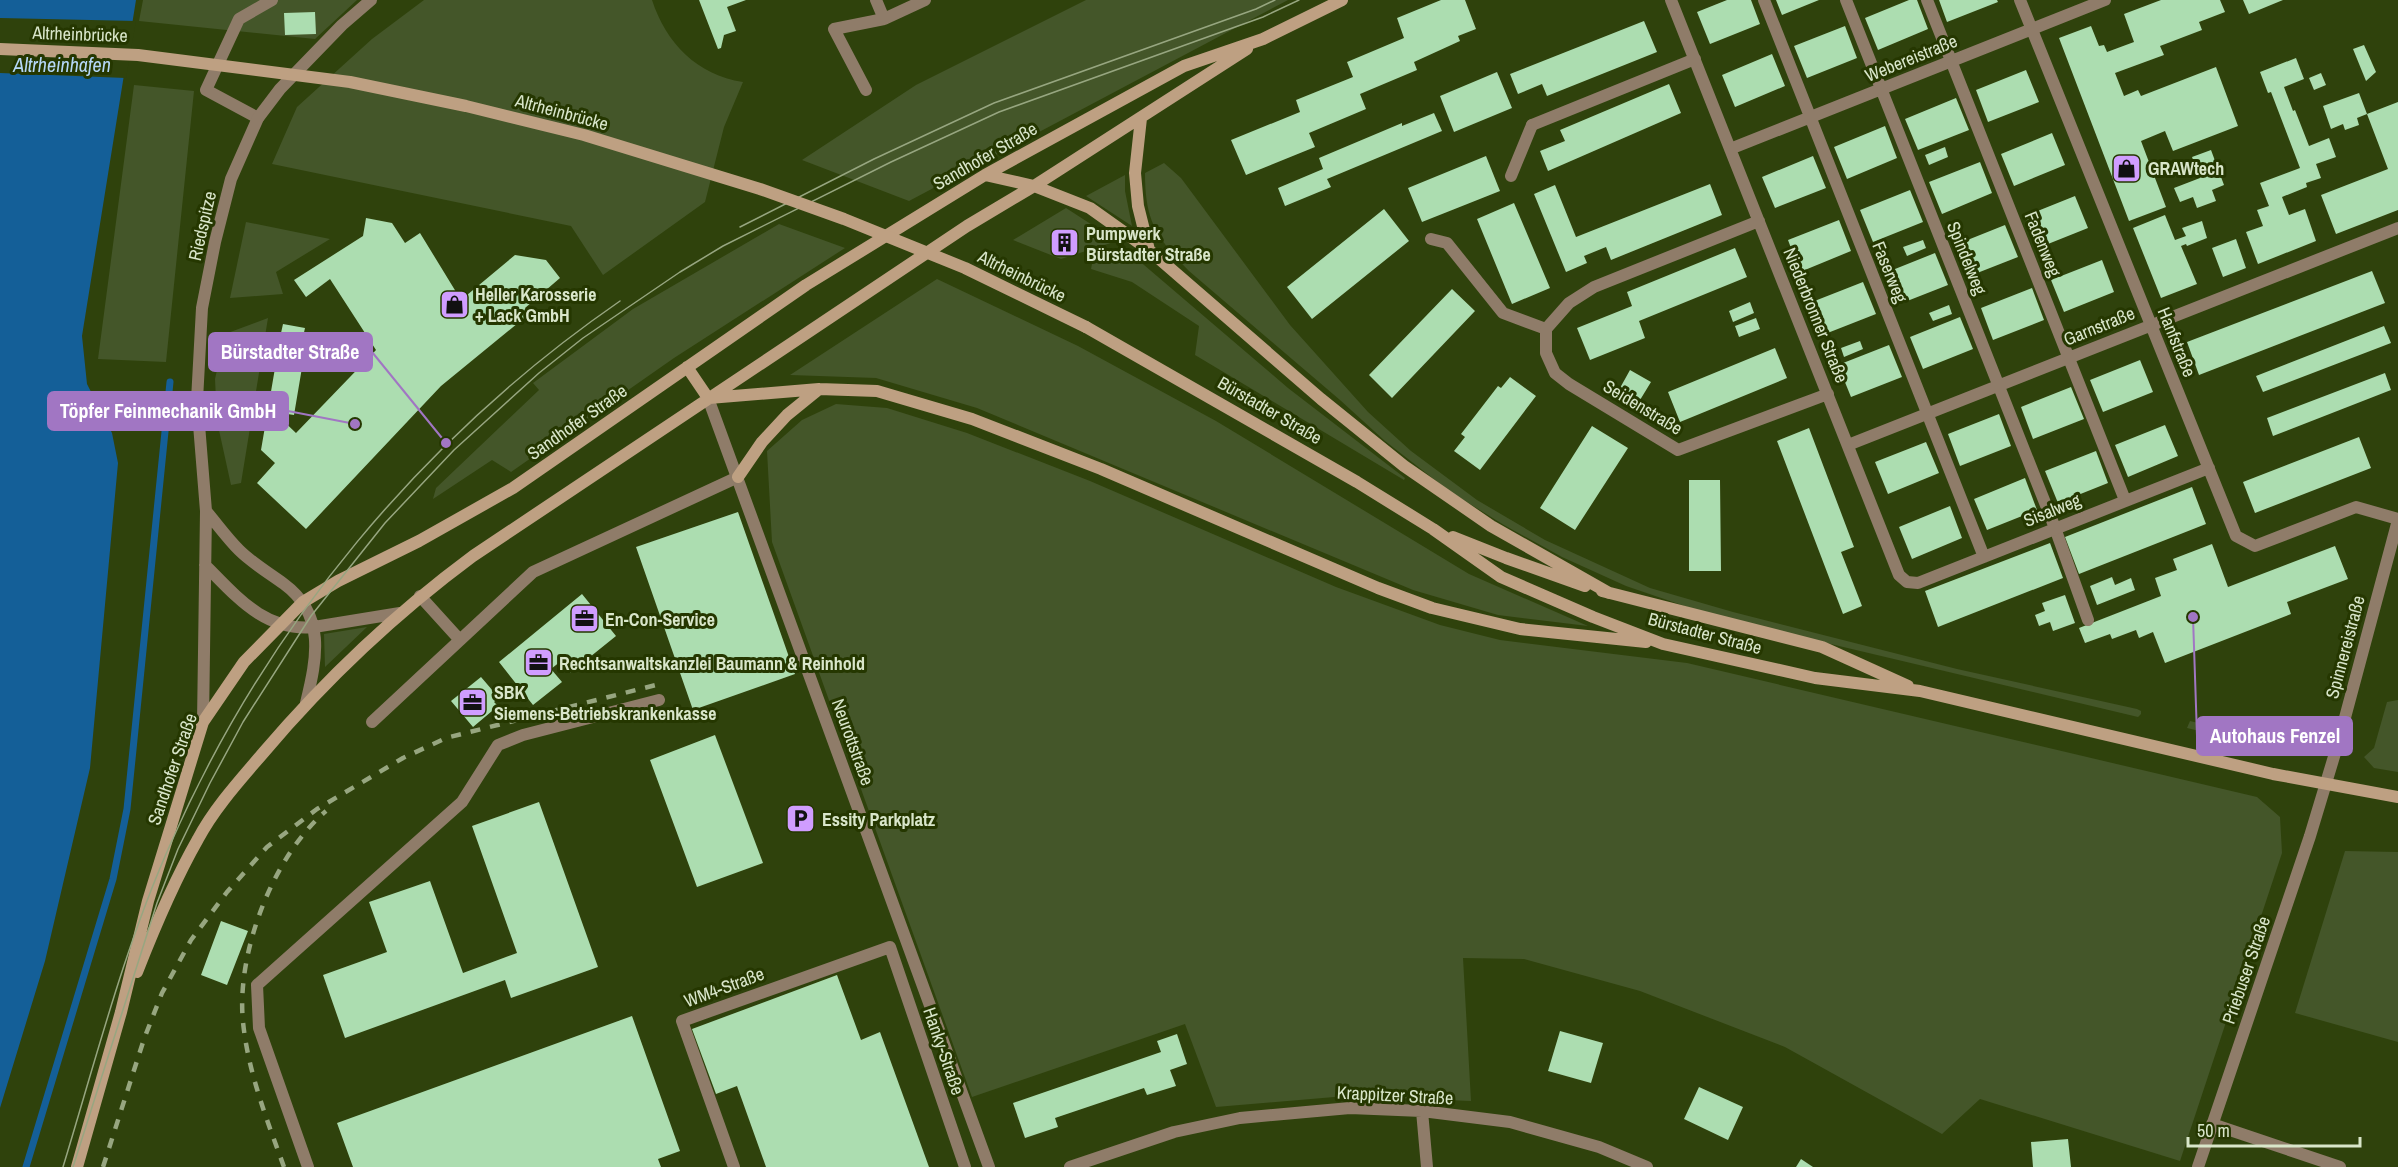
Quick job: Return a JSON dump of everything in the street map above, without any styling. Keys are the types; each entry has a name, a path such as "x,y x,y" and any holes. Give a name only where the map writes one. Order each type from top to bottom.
{"main road":[{"name":"Sandhofer Straße","path":"121,1012 159,918 198,837 235,784 306,702 420,596 473,556 967,226 1034,186 1263,39 1342,0"},
{"name":"Sandhofer Straße","path":"77,1167 121,1012 148,902 203,722 244,662 279,624 303,602 338,581 419,541 513,488 806,285 985,176 1184,66 1263,39"},
{"name":"Altrheinbrücke","path":"0,50 138,54 350,82 466,106 584,135 760,189 844,219 965,268 1086,327"},
{"path":"1141,118 1135,173 1138,206 1149,250"},
{"path":"985,176 1034,186 1090,208 1149,250 1312,391 1404,466 1491,526 1609,593"},
{"name":"Bürstadter Straße","path":"1086,327 1184,381 1433,529 1501,577 1663,644 1815,678 1920,692 2261,771 2398,797"},
{"path":"687,367 708,398 819,389 877,391 972,419 1101,469 1378,588 1432,608 1520,629 1663,644"},
{"path":"738,477 787,415 819,389"},
{"name":"Bürstadter Straße","path":"1433,529 1506,558 1609,593 1822,647 1920,692"}],"street":[{"path":"258,118 206,90 239,19 272,0"},
{"name":"Riedspitze","path":"203,722 206,511 197,400 202,308 215,242 231,179 258,118 280,89 342,25 371,0"},
{"path":"876,0 884,19"},
{"path":"866,90 834,29 884,19 925,0"},
{"name":"Niederbronner Straße","path":"1671,0 1899,575 1907,582"},
{"name":"Faserweg","path":"1764,0 1984,557"},
{"name":"Spindelweg","path":"1846,0 2055,528 2088,620"},
{"name":"Fadenweg","path":"1927,0 2125,500"},
{"name":"Hanfstraße","path":"2020,0 2236,536 2255,546 2356,507 2398,520"},
{"name":"Webereistraße","path":"1730,149 2105,0"},
{"path":"1512,176 1532,125 1695,59"},
{"path":"1431,238 1447,243 1503,313 1546,329 1569,303 1594,287 1759,221"},
{"name":"Garnstraße","path":"1848,445 2398,228"},
{"name":"Seidenstraße","path":"1546,329 1546,353 1555,373 1677,450 1828,394"},
{"name":"Neurottstraße","path":"708,398 989,1167"},
{"name":"Sisalweg","path":"1907,582 1918,583 2209,468"},
{"path":"372,722 533,572 738,477"},
{"path":"206,511 239,551 287,586 303,602 314,627 314,670 306,702"},
{"name":"Spinnereistraße","path":"2325,784 2398,520"},
{"path":"206,565 245,605 279,624 303,628 400,613"},
{"path":"420,596 459,639"},
{"path":"308,1167 259,1028 257,985 462,802 498,746 523,735 659,700"},
{"name":"Priebuser Straße","path":"2198,1167 2263,979 2325,784"},
{"name":"WM4-Straße","path":"734,1167 682,1021 890,947"},
{"name":"Hanky-Straße","path":"890,947 965,1167"},
{"name":"Krappitzer Straße","path":"1070,1167 1174,1132 1240,1118 1350,1108 1422,1111 1510,1122 1599,1147 1647,1167"},
{"path":"1422,1111 1427,1167"},
{"path":"2212,1124 2340,1167"}],"green space":[{"path":"143,0 357,0 315,39 139,21"},
{"path":"424,0 652,0 666,30 686,54 711,72 743,82 724,127 705,202 603,275 571,226 272,164 297,107 372,39"},
{"path":"1086,0 1288,0 909,201 802,160 916,85"},
{"path":"134,85 194,91 166,362 98,359"},
{"path":"1164,163 1181,178 1290,325 1368,412 1411,451 1477,500 1545,540 1650,588 1733,612 1957,669 2137,709 2141,711 2141,714 2138,717 1717,617 1626,586 1562,557 1504,525 1449,491 1385,441 1189,271 1161,238 1147,204 1145,173"},
{"path":"1125,175 1125,191 1132,226 1086,196"},
{"path":"1066,208 1117,241 1061,259 1013,240"},
{"path":"246,222 330,239 276,272 283,294 230,298"},
{"path":"779,224 845,248 674,358 511,472 492,460 433,499 436,488 539,390 533,383 633,309"},
{"path":"1116,257 1137,259 1288,388 1405,478 1404,480 1195,355 1199,326 1132,282 1091,269 1092,264"},
{"path":"937,279 1078,346 1216,421 1469,574 1588,626 1498,615 1413,590 977,408 876,378 790,375"},
{"path":"268,318 241,483 231,485 217,421 215,379 225,334"},
{"path":"836,404 887,408 967,433 1090,481 1336,587 1440,625 1500,640 1687,663 2257,797 2280,817 2282,853 2180,1161 1980,1099 1942,1134 1785,1047 1640,991 1524,959 1463,958 1471,1101 1346,1096 1216,1107 1185,1024 972,1097 772,542 767,451 802,420"},
{"path":"367,627 325,667 324,634"},
{"path":"2398,700 2398,772 2374,768 2364,757 2374,748 2387,702"},
{"path":"2190,721 2270,740 2272,744 2270,748 2187,728"},
{"path":"2345,851 2398,852 2398,1042 2295,1013"}],"water":[{"name":"Altrheinhafen","path":"0,0 136,0 82,336 87,384 112,433 118,463 90,768 45,961 0,1108"}],"pier":[{"path":"0,18 136,21 126,78 0,73"}],"building":[{"path":"699,0 746,0 727,7 736,31 724,35 721,48 718,49"},
{"path":"1441,0 1465,0 1476,29 1458,36 1460,41 1414,62 1417,70 1360,94 1366,109 1309,133 1315,147 1246,175 1231,140 1300,112 1296,100 1353,77 1347,62 1404,38 1397,18"},
{"path":"1727,0 1751,0 1760,24 1710,44 1697,12"},
{"path":"1776,0 1819,0 1782,15"},
{"path":"1909,0 1917,0 1928,29 1878,50 1865,18"},
{"path":"1939,0 1997,0 1998,2 1947,22"},
{"path":"2161,0 2220,0 2225,12 2199,22 2202,30 2160,46 2164,55 2115,73 2124,96 2138,90 2141,96 2216,67 2238,126 2173,151 2165,131 2141,141 2166,207 2129,221 2059,38 2091,26 2099,46 2104,45 2107,52 2134,42 2124,14"},
{"path":"2243,0 2283,0 2249,14"},
{"path":"315,12 316,34 285,35 284,13"},
{"path":"1644,21 1657,52 1547,96 1542,84 1518,94 1510,74"},
{"path":"1845,26 1857,58 1807,78 1794,46"},
{"path":"2364,45 2376,72 2366,81 2353,49"},
{"path":"1772,54 1785,86 1735,107 1722,75"},
{"path":"2296,58 2304,79 2284,87 2293,111 2295,110 2309,146 2329,138 2336,157 2316,164 2321,178 2306,183 2307,187 2282,197 2289,215 2305,209 2316,241 2258,264 2246,232 2263,226 2257,210 2269,206 2260,183 2300,168 2271,92 2268,93 2260,72"},
{"path":"2026,70 2039,102 1988,122 1976,90"},
{"path":"1497,72 1512,108 1454,132 1440,96"},
{"path":"2321,73 2326,85 2314,90 2309,78"},
{"path":"1669,84 1681,113 1548,171 1540,151 1565,141 1560,130"},
{"path":"2359,93 2367,114 2357,118 2359,125 2345,130 2343,124 2331,129 2323,106"},
{"path":"1956,98 1969,130 1918,150 1905,119"},
{"path":"2398,102 2398,210 2336,234 2321,195 2388,169 2367,114"},
{"path":"1434,113 1442,131 1327,179 1331,187 1285,206 1278,188 1323,169 1319,158 1402,123 1402,126"},
{"path":"1885,126 1897,158 1847,179 1834,147"},
{"path":"2052,133 2065,165 2014,186 2001,154"},
{"path":"1945,147 1948,157 1929,165 1925,155"},
{"path":"2211,150 2224,185 2212,190 2216,201 2197,208 2193,197 2180,202 2174,188 2200,178 2192,157"},
{"path":"1486,156 1500,191 1422,222 1408,188"},
{"path":"1813,156 1826,188 1775,208 1762,177"},
{"path":"1980,162 1992,193 1942,214 1929,182"},
{"path":"1710,184 1722,215 1611,260 1606,247 1584,256 1587,263 1566,272 1534,194 1555,185 1576,237"},
{"path":"1910,190 1923,222 1873,242 1860,210"},
{"path":"2075,196 2088,228 2038,248 2025,216"},
{"path":"1514,203 1550,288 1512,304 1477,219"},
{"path":"1384,209 1409,241 1312,319 1287,287"},
{"path":"2165,215 2175,240 2186,236 2182,228 2202,221 2207,238 2181,246 2197,284 2161,298 2133,228"},
{"path":"366,218 392,223 405,243 420,233 461,300 515,255 546,260 560,278 525,308 529,314 441,386 306,529 257,483 275,463 261,450 281,333 283,324 305,328 303,337 307,338 294,415 274,412 296,433 376,350 330,279 306,297 294,280 363,236"},
{"path":"1839,220 1851,251 1800,272 1788,240"},
{"path":"2005,225 2018,257 1967,277 1955,245"},
{"name":"Pumpwerk Bürstadter Straße","path":"1065,231 1074,234 1077,243 1074,252 1065,255 1056,252 1053,243 1056,234"},
{"path":"2236,239 2246,268 2223,277 2212,248"},
{"path":"1923,240 1926,248 1907,256 1903,247"},
{"path":"1735,248 1747,277 1639,321 1645,338 1590,360 1577,328 1632,306 1627,292"},
{"path":"1935,253 1948,285 1897,305 1885,273"},
{"path":"2102,260 2114,292 2064,312 2051,280"},
{"path":"2372,271 2385,303 2199,375 2187,342"},
{"path":"1863,282 1876,314 1825,334 1812,302"},
{"path":"2032,288 2044,320 1993,340 1981,308"},
{"path":"1452,289 1475,311 1392,398 1369,375"},
{"path":"1750,302 1754,313 1733,322 1729,311"},
{"path":"1949,305 1952,314 1933,321 1929,313"},
{"path":"1960,317 1973,349 1923,369 1910,337"},
{"path":"1756,318 1760,329 1739,337 1735,326"},
{"path":"2384,326 2391,343 2263,392 2256,376"},
{"path":"1860,341 1863,349 1844,357 1841,348"},
{"path":"1889,345 1902,377 1851,397 1838,365"},
{"path":"1775,348 1787,378 1680,422 1668,392"},
{"path":"2140,360 2153,392 2103,412 2090,380"},
{"path":"1630,370 1651,382 1640,400 1620,388"},
{"path":"2385,373 2391,390 2273,436 2267,418"},
{"path":"1510,377 1536,396 1480,470 1454,451 1465,437 1461,434 1498,386 1501,388"},
{"path":"2071,387 2084,419 2033,439 2021,407"},
{"path":"1999,414 2011,446 1960,466 1948,434"},
{"path":"2165,425 2178,456 2128,477 2115,445"},
{"path":"1592,426 1628,448 1575,530 1540,508"},
{"path":"1809,428 1854,547 1841,552 1862,606 1843,614 1777,441"},
{"path":"2359,437 2371,468 2255,513 2243,482"},
{"path":"1926,442 1939,473 1888,494 1875,462"},
{"path":"2096,451 2108,483 2058,503 2045,471"},
{"path":"2025,478 2037,510 1987,530 1974,499"},
{"path":"1689,480 1720,480 1721,571 1689,571"},
{"path":"2192,487 2206,524 2079,574 2065,537"},
{"path":"1950,506 1962,538 1912,559 1899,527"},
{"path":"738,512 795,674 693,710 636,547"},
{"path":"2050,543 2063,578 1938,627 1925,591"},
{"path":"2212,544 2228,587 2335,546 2348,579 2287,602 2291,614 2165,663 2153,632 2139,638 2136,630 2112,639 2110,634 2085,643 2079,628 2161,596 2155,578 2177,570 2173,559"},
{"path":"2112,577 2115,585 2131,578 2135,590 2097,605 2090,586"},
{"path":"582,594 616,636 570,673 561,661 551,669 562,682 533,705 499,662"},
{"path":"2065,595 2075,623 2053,631 2050,622 2039,626 2035,615 2045,611 2042,603"},
{"name":"SBK Siemens-Betriebskrankenkasse","path":"481,677 499,698 494,702 498,706 473,727 451,701"},
{"path":"715,735 763,863 697,887 650,760"},
{"path":"539,802 598,967 511,998 505,980 345,1038 323,975 387,952 369,902 430,881 463,973 517,953 472,826"},
{"path":"221,921 248,931 227,985 201,975"},
{"path":"837,975 861,1040 880,1032 929,1167 766,1167 737,1086 716,1094 692,1029"},
{"path":"632,1016 680,1151 658,1159 661,1167 353,1167 337,1123"},
{"path":"1560,1031 1603,1043 1591,1083 1548,1071"},
{"path":"1177,1034 1187,1064 1170,1070 1176,1086 1147,1095 1144,1088 1055,1118 1058,1127 1025,1138 1013,1103 1161,1052 1157,1041"},
{"path":"1699,1087 1743,1107 1728,1140 1684,1119"},
{"path":"2068,1139 2071,1167 2033,1167 2031,1142"},
{"path":"1801,1159 1813,1167 1796,1167"}],"waterway":[{"path":"26,1167 113,879 127,809 170,382"}],"tram line":[{"path":"740,227 874,159 994,103 1256,9 1275,0"},
{"path":"73,1167 157,903 178,849 210,783 243,722 311,616 385,523 454,450 539,373 583,338 680,272 723,246 891,162 999,112 1263,17 1299,0"},
{"path":"63,1167 112,1004 154,884 209,764 253,687 303,612 357,542 416,475 480,413 548,354 620,301"}],"railway":[{"path":"103,1167 144,1039 162,993 191,940 227,892 267,847 317,809 403,758 446,738 656,685"},
{"path":"284,1167 259,1096 249,1059 243,1022 242,995 252,937 275,879 307,830 326,811"}],"place":[{"name":"GRAWtech","path":"2127,168"},
{"name":"Pumpwerk Bürstadter Straße","path":"1065,243"},
{"name":"Heller Karosserie + Lack GmbH","path":"454,304"},
{"name":"Töpfer Feinmechanik GmbH","path":"355,424"},
{"name":"Bürstadter Straße","path":"446,443"},
{"name":"Autohaus Fenzel","path":"2193,617"},
{"name":"En-Con-Service","path":"584,619"},
{"name":"Rechtsanwaltskanzlei Baumann & Reinhold","path":"538,663"},
{"name":"SBK Siemens-Betriebskrankenkasse","path":"473,702"},
{"name":"Essity Parkplatz","path":"801,819"}]}
